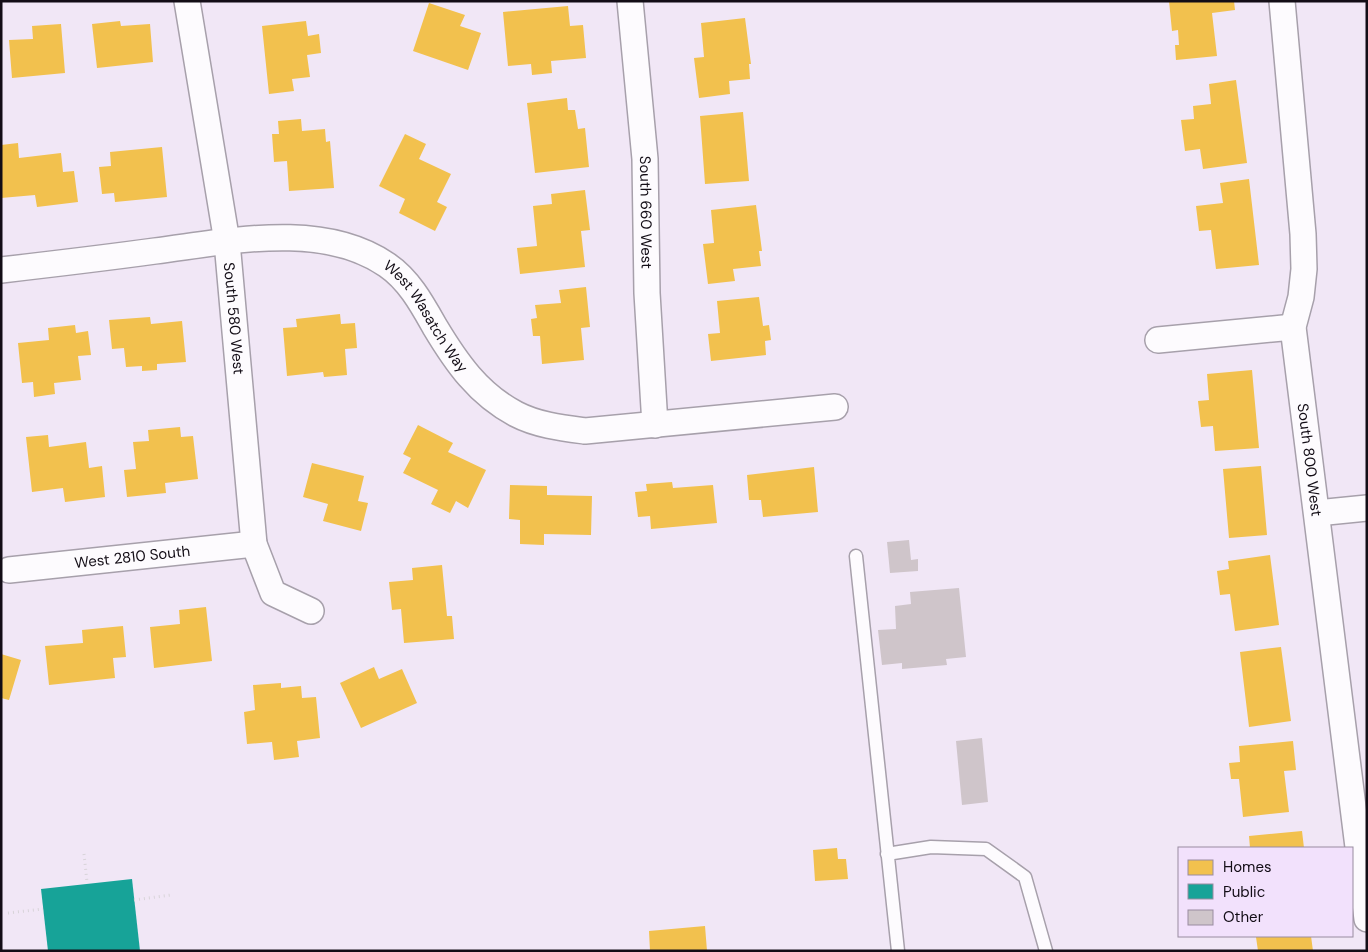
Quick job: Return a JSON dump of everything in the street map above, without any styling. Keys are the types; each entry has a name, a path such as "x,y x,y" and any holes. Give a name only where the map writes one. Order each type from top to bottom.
{"street":[{"name":"South 580 West","path":"187,1 227,242 254,544 273,593 311,611"},
{"name":"South 660 West","path":"630,1 645,158 647,293 655,425"},
{"name":"South 800 West","path":"1282,1 1303,234 1304,269 1301,297 1293,327 1367,919"},
{"name":"West Wasatch Way","path":"1,270 227,242 294,238 326,241 360,250 387,265 413,290 463,371 488,395 516,414 550,426 585,431 835,407"},
{"path":"1158,340 1293,327"},
{"path":"1317,513 1367,508"},
{"name":"West 2810 South","path":"9,570 254,544"}],"lane":[{"path":"856,556 898,951"},
{"path":"887,854 931,847 986,849 1025,877 1046,951"}],"path":[{"path":"84,854 87,882"},
{"path":"134,900 171,895"},
{"path":"8,913 43,909"}],"building: Homes":[{"path":"1169,1 1234,1 1235,10 1212,13 1217,56 1176,60 1175,45 1179,45 1178,30 1172,31"},
{"path":"429,3 465,15 460,26 481,33 468,70 413,51"},
{"path":"568,6 570,26 583,25 586,58 551,61 552,73 532,75 531,64 508,66 503,12"},
{"path":"745,18 751,64 749,64 750,79 729,81 730,94 699,98 694,58 704,57 701,23"},
{"path":"120,21 121,26 150,24 153,62 97,68 92,24"},
{"path":"306,21 308,36 319,34 321,53 307,55 310,77 292,79 294,91 269,94 262,26"},
{"path":"61,24 65,73 12,78 9,40 33,39 32,26"},
{"path":"1236,80 1247,163 1203,169 1200,149 1185,151 1181,120 1194,119 1193,106 1211,104 1209,84"},
{"path":"567,98 568,110 575,110 578,129 585,128 589,167 535,173 527,103"},
{"path":"743,112 749,181 705,184 700,116"},
{"path":"301,119 302,131 325,129 326,142 330,141 334,188 289,191 287,161 274,162 272,134 279,134 278,121"},
{"path":"405,134 426,144 419,159 451,174 437,202 447,207 435,231 399,213 405,199 379,186"},
{"path":"18,143 19,158 61,153 63,172 74,171 78,202 37,207 35,195 1,198 1,145"},
{"path":"162,147 167,197 115,202 114,193 102,194 99,167 111,166 110,152"},
{"path":"1249,179 1259,265 1216,269 1211,230 1199,231 1196,206 1223,203 1220,183"},
{"path":"585,190 590,230 581,231 585,267 520,274 517,248 537,246 533,206 552,204 551,194"},
{"path":"756,205 762,251 759,251 761,266 733,269 735,281 708,284 703,244 714,243 711,210"},
{"path":"586,287 590,327 581,328 584,360 542,364 540,336 533,336 531,319 537,318 535,305 561,303 559,290"},
{"path":"759,297 763,326 769,325 771,340 765,341 766,355 711,361 708,334 720,333 717,301"},
{"path":"340,314 341,324 355,323 357,348 345,349 347,375 324,377 323,372 287,376 283,328 297,327 296,319"},
{"path":"150,317 151,324 182,321 186,362 157,364 157,370 142,371 142,366 126,367 124,348 112,349 109,320"},
{"path":"75,325 76,333 88,331 91,355 78,356 81,380 54,383 55,394 34,397 33,382 22,383 18,343 49,340 48,328"},
{"path":"1252,370 1259,448 1215,451 1213,426 1201,427 1198,401 1209,400 1207,374"},
{"path":"418,425 453,443 448,452 486,470 468,508 456,501 450,513 431,504 438,490 403,473 411,458 403,454"},
{"path":"180,427 181,437 193,436 198,479 165,483 166,493 127,497 124,470 136,469 133,442 149,441 148,430"},
{"path":"48,435 49,447 86,442 89,468 102,466 105,497 65,502 63,488 32,492 26,437"},
{"path":"312,463 364,476 358,501 368,503 361,531 323,521 328,504 303,497"},
{"path":"1261,466 1267,535 1229,538 1223,469"},
{"path":"814,467 818,512 763,517 761,500 749,500 747,475"},
{"path":"672,482 673,488 713,485 717,523 651,529 650,516 638,517 635,492 647,491 646,484"},
{"path":"510,485 547,486 547,495 592,496 591,535 544,534 544,545 520,544 520,520 509,519"},
{"path":"1270,555 1279,625 1235,631 1230,594 1220,595 1217,571 1229,569 1228,561"},
{"path":"442,565 447,616 452,616 454,639 404,643 401,609 392,610 389,582 413,580 412,568"},
{"path":"206,607 212,661 154,668 150,627 180,624 179,610"},
{"path":"123,626 126,657 113,658 115,678 49,685 45,646 83,643 82,630"},
{"path":"1281,647 1291,721 1249,727 1240,652"},
{"path":"1,654 21,660 9,700 1,698"},
{"path":"374,667 379,679 402,669 417,703 361,728 340,683"},
{"path":"281,683 281,688 301,686 302,698 316,697 320,738 297,741 299,757 274,760 272,742 247,744 244,712 255,710 253,685"},
{"path":"1293,741 1296,770 1284,771 1289,812 1243,817 1239,779 1231,779 1229,763 1240,762 1239,746"},
{"path":"1302,831 1304,847 1250,847 1249,836"},
{"path":"837,848 838,859 846,859 848,879 815,881 813,850"},
{"path":"705,926 707,951 650,951 649,931"},
{"path":"1256,937 1311,937 1313,951 1258,951"}],"building: Public":[{"path":"132,879 140,951 48,951 41,889"}],"building: Other":[{"path":"909,540 911,560 918,559 918,571 890,573 887,542"},
{"path":"959,588 966,657 946,659 947,665 902,669 902,663 882,665 878,630 896,629 895,606 911,604 910,592"},
{"path":"982,738 988,802 962,805 956,741"}]}
